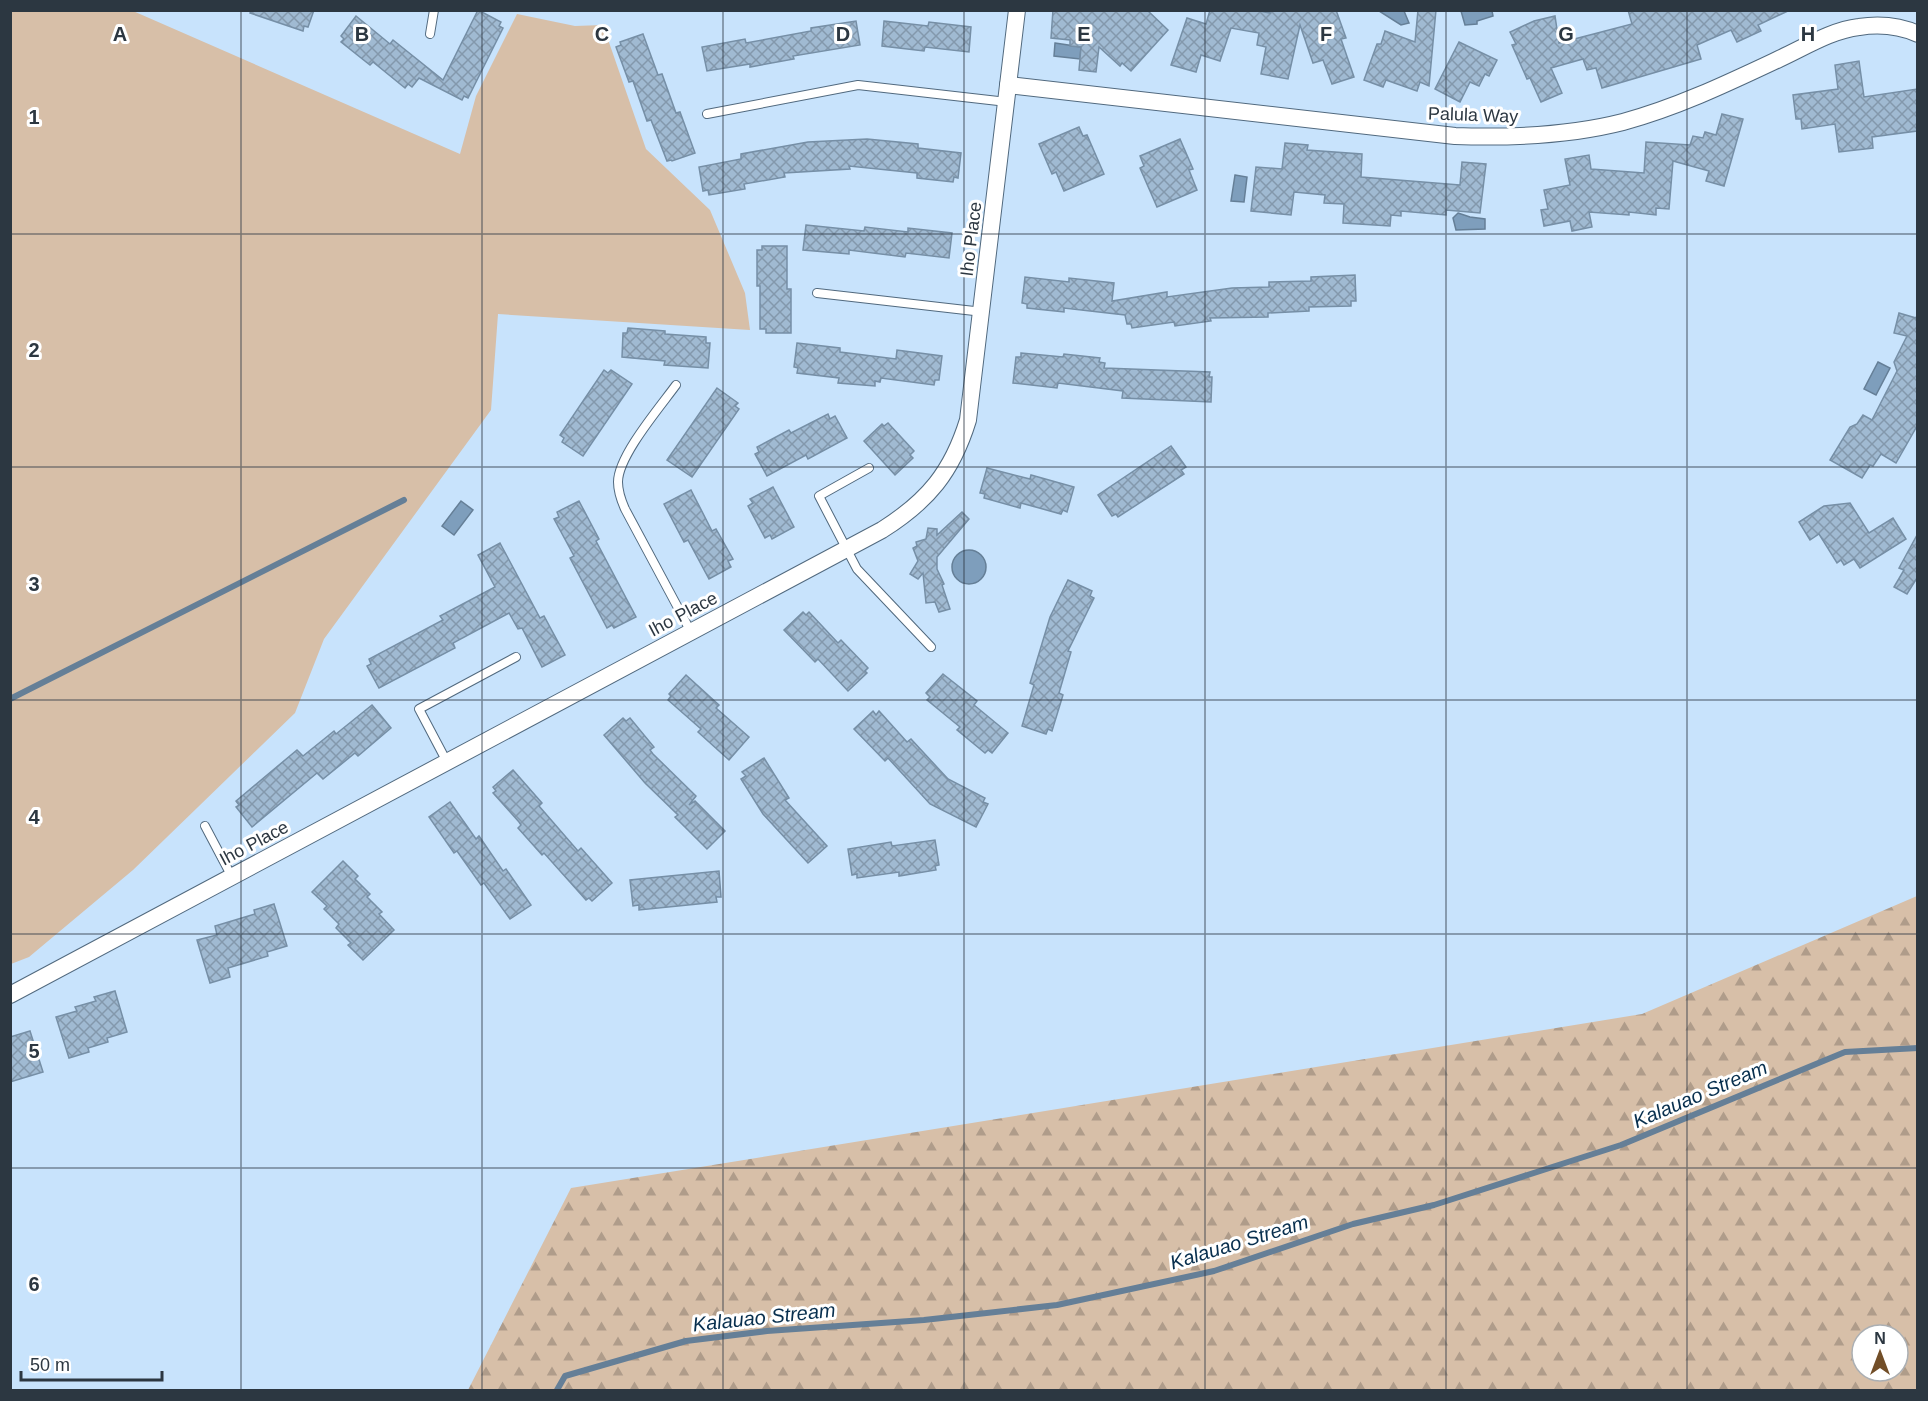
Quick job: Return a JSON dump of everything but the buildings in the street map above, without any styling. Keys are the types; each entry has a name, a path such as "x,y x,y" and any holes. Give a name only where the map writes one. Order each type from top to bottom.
{"street":[{"name":"Iho Place","path":"10,995 847,549 882,530 919,504 944,475 954,459 968,420 1017,10"},
{"name":"Palula Way","path":"1008,85 1455,136 1520,137 1585,130 1656,112 1693,99 1825,38 1850,29 1873,25 1890,26 1917,34"}],"lane":[{"path":"430,34 434,10"},
{"path":"707,114 858,85 1007,102"},
{"path":"817,293 982,312"},
{"path":"676,385 624,459 618,481 619,494 625,509 691,632"},
{"path":"869,468 819,496 857,569 931,647"},
{"path":"447,762 419,709 516,657"},
{"path":"205,826 232,877"}],"green space":[{"path":"11,10 133,11 460,154 476,96 517,14 575,26 603,25 646,149 710,210 745,293 750,330 498,314 491,410 324,639 295,713 133,870 29,957 11,964"},
{"path":"1917,896 1917,1390 468,1390 571,1188 1642,1014"}],"water":[{"path":"1379,11 1404,11 1409,23 1401,25"},
{"path":"1461,11 1492,11 1493,16 1477,21 1477,24 1465,25"},
{"path":"1055,43 1081,47 1080,59 1054,56"},
{"path":"1235,175 1247,177 1244,202 1231,201"},
{"path":"1458,213 1485,219 1485,229 1456,230 1453,218"},
{"path":"1878,362 1890,368 1876,395 1864,389"},
{"path":"461,501 473,510 454,535 442,526"},
{"path":"969,550 981,555 986,567 981,579 969,584 957,579 952,567 957,555"}],"waterway":[{"path":"10,699 404,500"},
{"name":"Kalauao Stream","path":"557,1390 565,1376 686,1341 767,1331 924,1320 1057,1305 1214,1271 1353,1224 1434,1205 1621,1145 1845,1052 1918,1048"}]}
